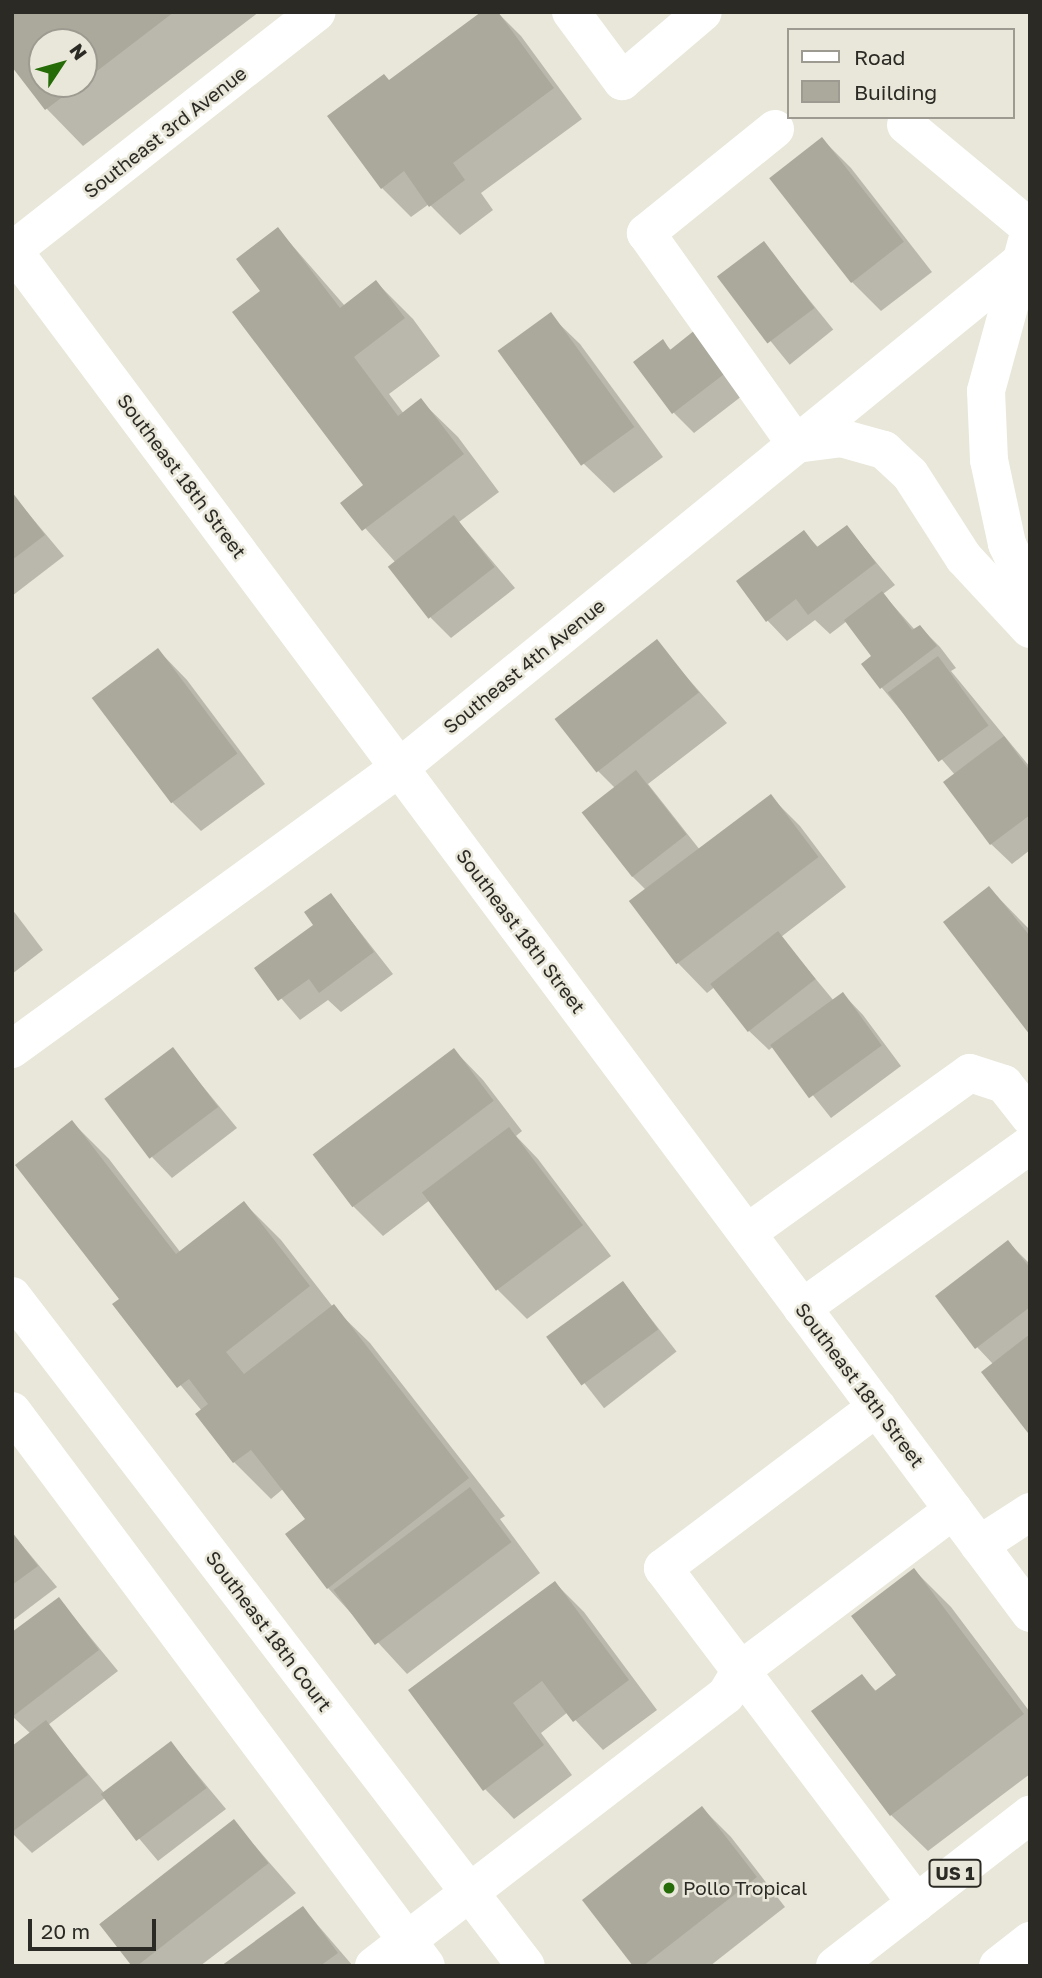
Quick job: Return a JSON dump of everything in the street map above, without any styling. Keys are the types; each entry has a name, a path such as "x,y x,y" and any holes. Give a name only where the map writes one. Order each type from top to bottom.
{"street":[{"name":"Southeast 3rd Avenue","path":"13,250 317,12"},
{"path":"571,12 622,81 703,12"},
{"path":"906,125 1026,240 986,391 989,460 1007,544 1030,593"},
{"path":"775,129 646,233 796,444 841,438 884,450 910,474 964,558 1030,629"},
{"name":"Southeast 4th Avenue","path":"12,1049 399,768 796,444 1026,240"},
{"name":"Southeast 18th Street","path":"13,250 1030,1613"},
{"path":"747,1233 970,1073 1004,1084 1030,1117"},
{"path":"802,1308 1030,1145"},
{"name":"Southeast 18th Court","path":"12,1296 526,1966"},
{"path":"877,1407 663,1568 916,1903"},
{"path":"12,1411 417,1953"},
{"path":"374,1966 417,1953 470,1892 726,1695 741,1670 953,1510"},
{"path":"979,1545 1030,1512"},
{"name":"US 1","path":"835,1966 1030,1815"},
{"path":"998,1966 1030,1941"}],"building":[{"path":"12,12 174,12 98,70 98,28 28,28 28,88 12,67"},
{"path":"481,12 498,12 554,88 453,163 465,180 429,207 404,171 381,189 327,116 384,74 389,80"},
{"path":"36,98 61,98 45,110"},
{"path":"822,137 904,242 851,283 769,178"},
{"path":"278,227 340,308 376,280 405,318 354,357 398,416 421,398 464,454 362,531 340,503 363,485 232,312 260,291 236,259"},
{"path":"764,241 815,308 767,344 717,277"},
{"path":"551,312 634,427 581,466 498,351"},
{"path":"700,326 732,368 672,414 633,362 663,339 670,350"},
{"path":"12,492 45,535 12,560"},
{"path":"454,515 495,567 428,619 388,567"},
{"path":"847,525 876,563 808,615 796,599 766,622 736,581 804,530 817,547"},
{"path":"882,591 912,630 920,625 937,646 880,689 861,664 871,656 844,620"},
{"path":"657,639 699,693 596,773 555,719"},
{"path":"158,648 237,753 171,803 92,698"},
{"path":"938,656 989,726 938,762 888,692"},
{"path":"1004,736 1030,771 1030,815 990,845 943,782"},
{"path":"636,770 686,835 632,877 582,812"},
{"path":"771,794 819,857 676,964 629,901"},
{"path":"989,886 1030,936 1030,1035 943,922"},
{"path":"331,893 374,952 319,993 309,979 278,1001 254,968 313,925 304,912"},
{"path":"778,931 816,979 748,1032 710,984"},
{"path":"843,992 882,1045 809,1098 770,1045"},
{"path":"173,1047 218,1107 149,1159 104,1099"},
{"path":"454,1048 494,1101 352,1207 313,1155"},
{"path":"72,1120 176,1254 244,1201 310,1286 226,1352 244,1374 334,1304 469,1478 327,1589 285,1534 305,1519 251,1450 233,1463 195,1414 208,1404 189,1379 177,1388 112,1304 119,1299 15,1165"},
{"path":"509,1127 583,1225 496,1291 422,1193"},
{"path":"1008,1240 1030,1268 1030,1307 975,1349 935,1296"},
{"path":"623,1281 658,1330 581,1385 546,1337"},
{"path":"1030,1334 1030,1432 1028,1433 981,1372"},
{"path":"470,1487 512,1542 375,1645 333,1590"},
{"path":"12,1532 38,1566 12,1585"},
{"path":"914,1568 1024,1714 890,1816 811,1711 862,1674 875,1691 896,1675 851,1616"},
{"path":"555,1581 629,1680 573,1722 542,1681 513,1703 544,1745 483,1791 408,1690"},
{"path":"59,1597 99,1650 12,1717 12,1632"},
{"path":"46,1720 88,1775 12,1832 12,1746"},
{"path":"171,1741 207,1788 136,1841 101,1794"},
{"name":"Pollo Tropical","path":"702,1806 757,1877 643,1966 633,1966 582,1900"},
{"path":"234,1819 268,1863 137,1966 132,1966 99,1924"},
{"path":"303,1906 338,1953 320,1966 221,1966"}],"place":[{"name":"Pollo Tropical","path":"669,1888"}]}
